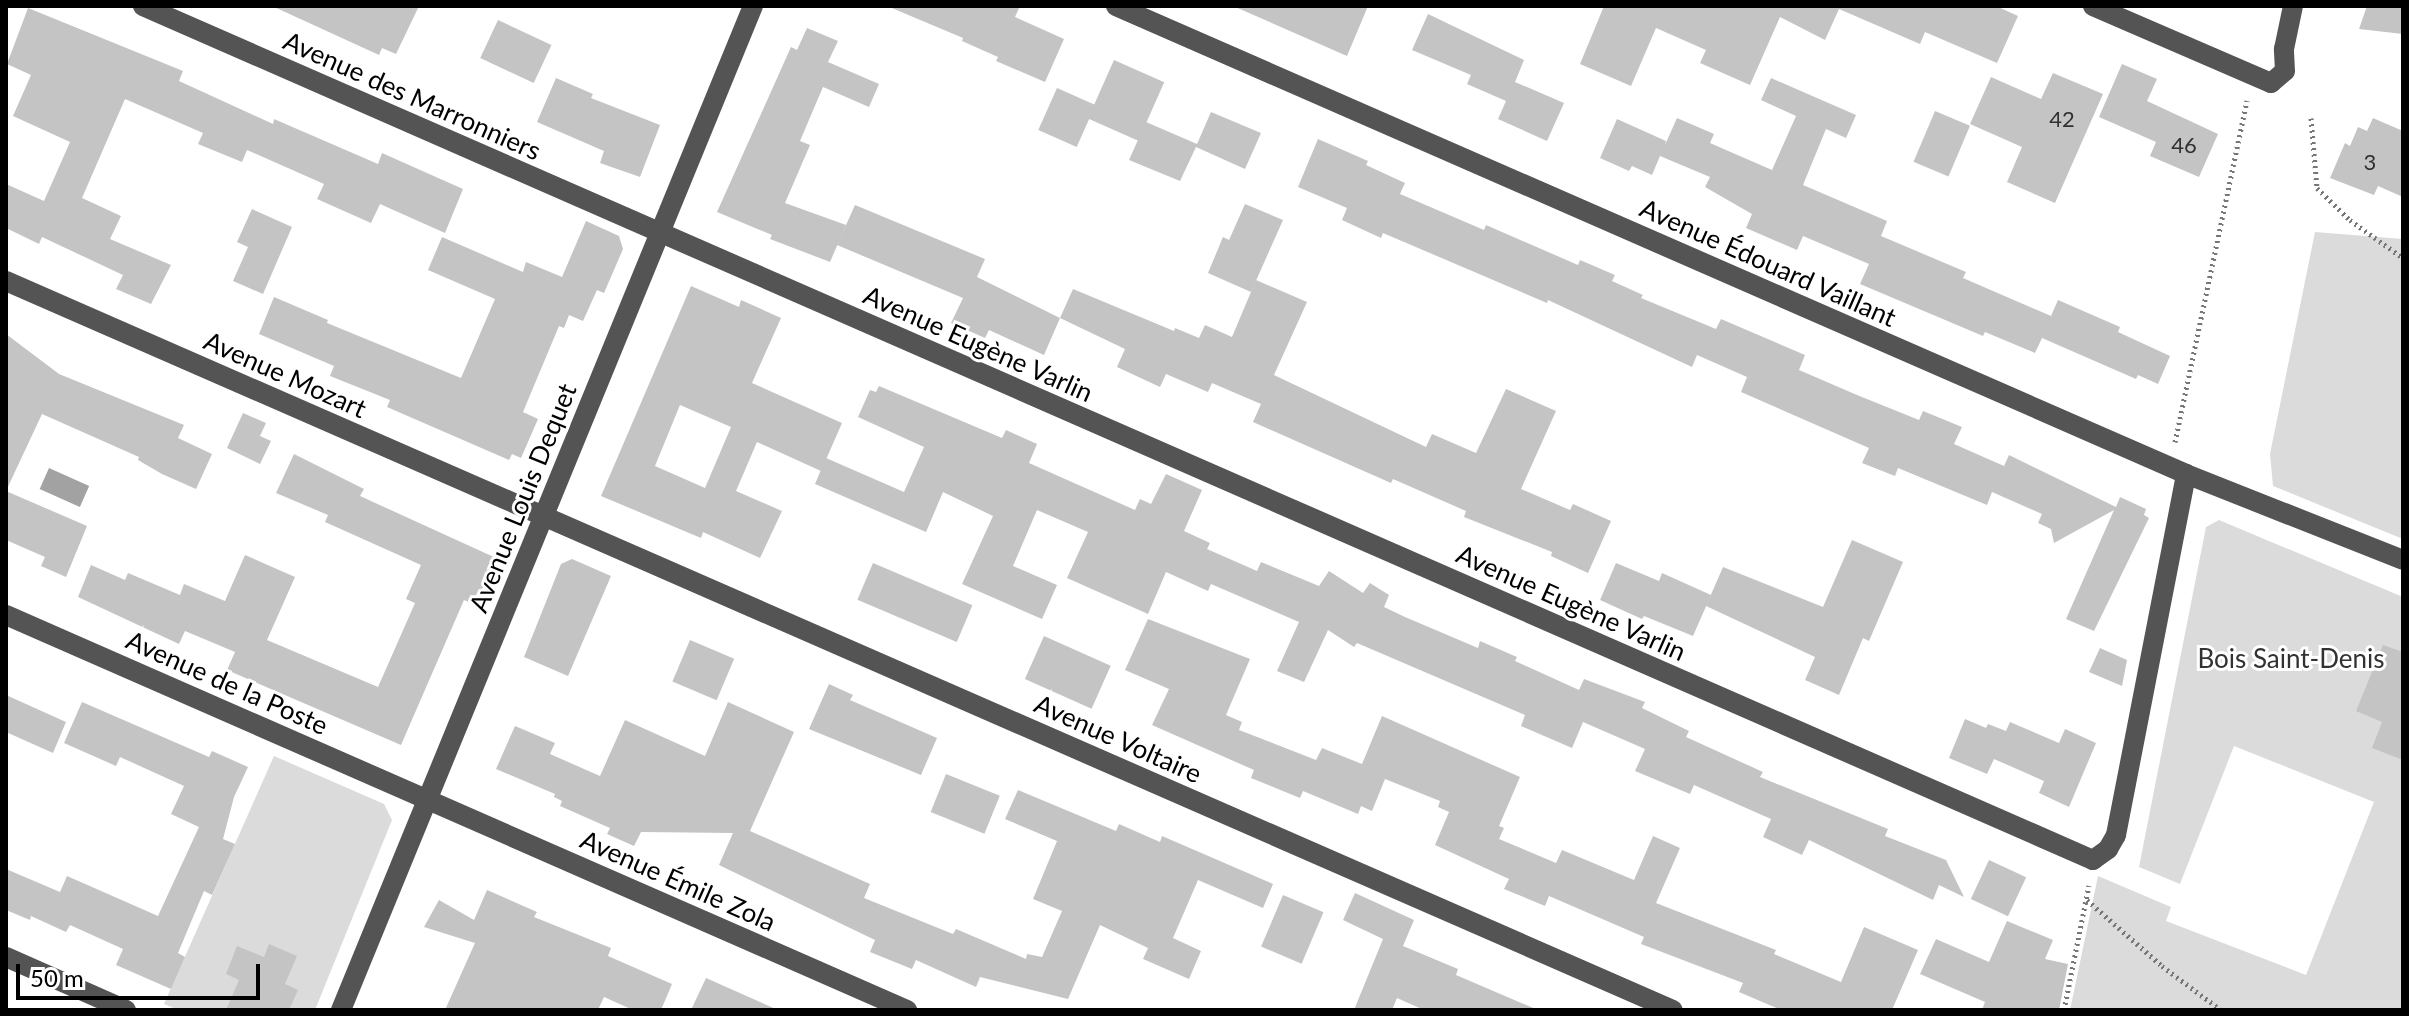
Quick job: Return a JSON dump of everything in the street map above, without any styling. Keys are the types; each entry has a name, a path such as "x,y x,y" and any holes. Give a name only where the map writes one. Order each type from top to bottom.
{"street":[{"name":"Avenue des Marronniers","path":"143,6 661,233"},
{"name":"Avenue Louis Dequet","path":"341,1010 753,6"},
{"name":"Avenue Édouard Vaillant","path":"1116,6 2178,471 2402,558"},
{"path":"2093,6 2271,83 2285,71 2284,49 2293,6"},
{"name":"Avenue Eugène Varlin","path":"661,233 2093,860"},
{"name":"Avenue Mozart","path":"6,281 543,516"},
{"path":"2093,860 2108,849 2116,835 2178,471"},
{"name":"Avenue Voltaire","path":"543,516 1673,1010"},
{"name":"Avenue de la Poste","path":"6,615 428,799"},
{"name":"Avenue Émile Zola","path":"428,799 907,1010"},
{"path":"6,957 126,1010"}],"path":[{"path":"2178,471 2252,75"},
{"path":"2311,118 2317,188 2350,220 2403,258"},
{"path":"2064,1010 2093,860"},
{"path":"2087,900 2162,966 2221,1010"}],"green space":[{"path":"2315,232 2403,239 2403,539 2273,486 2270,454"},
{"name":"Bois Saint-Denis","path":"2219,520 2403,597 2403,1010 2070,1010 2098,876 2171,907 2166,921 2306,975 2374,802 2234,746 2180,884 2139,867 2206,527"},
{"path":"274,756 384,804 392,820 315,1010 178,1010 164,1004"}],"shaded area":[{"path":"49,468 89,486 80,507 40,489"}],"building":[{"path":"272,6 419,6 396,54 382,48 379,55"},
{"path":"887,6 1020,6 1015,17 1064,39 1045,82 996,61 998,57 962,41 963,38"},
{"path":"1233,6 1368,6 1347,56"},
{"path":"1604,6 1996,6 2018,16 1997,63 1925,32 1920,44 1839,9 1825,40 1780,17 1750,85 1700,63 1706,50 1656,28 1631,86 1580,64"},
{"path":"2367,6 2403,6 2403,34 2359,29"},
{"path":"28,8 183,71 179,81 273,124 274,119 378,164 382,153 463,189 445,233 380,204 371,223 317,199 324,184 247,150 242,162 198,144 203,133 125,99 82,198 121,216 110,239 171,265 151,304 116,289 123,275 42,237 39,244 6,228 6,184 44,201 70,142 13,116 31,75 7,64"},
{"path":"1428,14 1524,60 1515,82 1564,103 1547,141 1498,119 1506,101 1467,84 1471,75 1412,50"},
{"path":"498,20 551,45 534,83 480,58"},
{"path":"807,28 838,41 828,62 879,84 869,107 823,87 800,141 810,145 785,203 846,225 830,262 770,239 772,235 717,212 791,47 797,50"},
{"path":"1114,60 1164,82 1138,141 1088,118"},
{"path":"2122,64 2157,79 2147,101 2218,134 2199,177 2150,156 2156,142 2099,117"},
{"path":"2053,73 2103,94 2055,203 2007,182 2022,147 1970,124 1991,77 2041,99"},
{"path":"556,78 593,94 591,98 660,125 640,177 600,163 604,151 537,122"},
{"path":"1771,78 1856,115 1846,138 1826,129 1803,185 1887,221 1881,236 1966,272 1963,278 2051,316 2058,300 2120,327 2118,332 2170,356 2158,384 2138,375 2136,379 2042,338 2035,353 1985,332 1983,336 1860,284 1869,264 1803,236 1797,250 1746,228 1752,214 1705,187 1710,177 1660,156 1652,175 1632,166 1629,171 1600,158 1617,119 1666,141 1665,145 1677,118 1714,134 1710,143 1772,170 1796,116 1761,100"},
{"path":"1057,88 1095,105 1077,147 1038,130"},
{"path":"1935,111 1970,126 1948,176 1914,162"},
{"path":"1211,112 1261,133 1245,169 1196,147 1180,181 1129,160 1146,122 1197,144"},
{"path":"2373,118 2403,131 2403,197 2378,186 2374,195 2330,178 2345,143 2350,146 2358,127 2367,131"},
{"path":"1318,139 1368,161 1366,165 1405,183 1400,194 1484,230 1486,225 1578,265 1580,260 1615,275 1612,281 1643,295 1641,298 1716,329 1721,319 1805,355 1799,370 1857,395 1919,420 1923,411 1962,427 1954,444 2004,466 2009,455 2116,507 2120,497 2146,509 2144,515 2149,518 2094,631 2066,619 2114,510 2054,543 2051,529 2038,523 2042,514 1992,492 1987,505 1898,468 1895,476 1862,463 1869,448 1741,392 1747,377 1697,355 1692,367 1548,300 1547,303 1383,233 1381,238 1342,220 1347,208 1298,187"},
{"path":"1245,204 1283,220 1251,292 1208,273 1223,237 1229,240"},
{"path":"855,205 985,259 977,277 1060,318 1044,355 989,330 985,338 951,323 963,298 837,245"},
{"path":"252,209 292,227 263,294 233,281 248,247 237,242"},
{"path":"586,221 619,236 623,249 604,293 597,290 583,321 569,315 564,328 559,326 523,412 538,419 521,458 512,454 509,460 387,407 390,400 330,376 334,366 259,334 274,297 328,320 327,323 461,378 495,299 428,270 442,237 523,272 526,262 562,277"},
{"path":"1256,280 1307,302 1274,375 1426,447 1432,434 1476,453 1506,389 1556,411 1521,489 1570,510 1573,504 1611,521 1588,573 1551,556 1552,552 1464,517 1466,511 1393,479 1391,483 1253,422 1261,404 1212,383 1208,392 1166,374 1160,387 1117,367 1125,349 1060,318 1073,289 1174,331 1175,328 1199,338 1205,325 1232,337"},
{"path":"691,286 739,307 741,300 781,318 752,383 842,423 821,471 757,442 736,491 782,511 760,558 703,532 701,538 601,496","holes":["680,405 731,427 705,488 655,466"]},
{"path":"6,334 59,374 184,425 178,438 212,454 196,489 162,474 138,460 139,457 42,414 6,491"},
{"path":"879,386 1002,438 1006,430 1037,444 1029,463 1135,510 1140,499 1151,504 1166,474 1202,490 1184,531 1210,543 1207,549 1257,571 1261,562 1319,586 1329,571 1363,593 1370,583 1389,595 1384,607 1405,617 1478,648 1480,641 1579,690 1584,679 1645,702 1642,708 1689,731 1686,737 1763,772 1760,777 1888,829 1885,836 1946,860 1964,897 1939,885 1933,900 1809,840 1802,855 1763,837 1771,819 1694,785 1690,794 1635,771 1645,749 1583,722 1572,748 1521,726 1525,715 1357,643 1354,647 1328,630 1304,682 1277,671 1299,622 1211,584 1208,591 1166,572 1148,614 1067,578 1088,532 1037,510 1013,566 1057,585 1042,619 962,584 993,516 943,492 926,532 815,484 826,458 904,492 924,447 858,417 870,390 876,392"},
{"path":"243,413 266,423 260,436 271,441 260,464 227,448"},
{"path":"294,454 364,489 360,496 496,558 475,605 464,600 401,745 227,670 235,652 185,631 179,644 78,597 91,565 125,580 128,573 180,595 184,584 225,601 245,555 295,577 267,640 378,687 415,603 406,599 421,565 325,522 328,515 276,493"},
{"path":"6,491 87,526 66,577 41,566 45,557 6,540"},
{"path":"1852,540 1903,562 1869,641 1863,638 1839,695 1805,680 1815,657 1706,606 1723,567 1823,607"},
{"path":"572,559 611,576 568,676 524,657 561,564"},
{"path":"873,563 972,605 957,642 857,600"},
{"path":"1616,563 1659,581 1662,573 1711,595 1693,636 1644,616 1642,619 1600,600"},
{"path":"1148,619 1250,659 1226,715 1242,722 1239,730 1316,760 1322,748 1362,764 1382,716 1520,777 1499,826 1504,828 1499,839 1556,863 1562,850 1634,880 1653,836 1680,848 1656,903 1776,950 1774,954 1841,982 1864,927 1918,950 1892,1010 1781,1010 1739,992 1743,983 1641,944 1644,937 1549,896 1545,906 1504,889 1509,879 1435,845 1449,812 1438,807 1440,801 1385,779 1372,811 1361,806 1358,814 1303,791 1300,798 1251,778 1254,770 1152,725 1169,689 1125,670"},
{"path":"1044,636 1111,666 1092,709 1025,679"},
{"path":"690,640 734,659 717,700 672,681"},
{"path":"2383,645 2403,652 2403,760 2372,748 2382,722 2356,711"},
{"path":"2100,648 2127,660 2122,686 2089,672"},
{"path":"829,684 853,695 850,700 937,738 921,775 809,729"},
{"path":"6,695 66,722 53,753 6,732"},
{"path":"82,702 209,757 212,751 248,767 234,797 223,839 235,844 212,895 204,891 178,953 185,957 171,989 116,965 123,949 70,925 66,932 31,916 30,920 6,910 6,869 60,892 67,876 158,916 199,827 171,814 184,786 120,757 116,766 64,743"},
{"path":"728,702 794,732 750,831 870,884 864,898 953,934 956,929 1026,959 1027,954 1042,957 1062,911 1033,899 1057,841 1005,819 1018,790 1116,831 1119,824 1160,842 1162,836 1273,884 1263,908 1198,880 1173,938 1201,951 1189,979 1143,959 1148,948 1100,925 1068,999 980,977 976,987 916,960 912,969 870,952 875,940 719,865 733,833 641,832 634,846 607,834 610,828 560,806 562,801 554,797 555,794 496,769 515,726 555,743 550,754 600,776 625,720 705,756"},
{"path":"1965,719 1986,728 1988,724 2006,731 2010,722 2059,743 2065,729 2096,743 2069,807 2039,793 2044,781 1994,759 1987,774 1949,758"},
{"path":"946,774 1000,796 984,834 931,812"},
{"path":"1989,860 2026,877 2008,916 1971,899"},
{"path":"487,890 537,912 534,917 611,948 608,956 672,984 661,1010 633,1010 604,997 598,1010 445,1010 475,943 424,927 439,900 474,920"},
{"path":"1355,893 1414,920 1403,946 1458,969 1456,975 1538,1010 1424,1010 1397,998 1392,1010 1354,1010 1383,939 1343,920"},
{"path":"1283,895 1324,912 1302,964 1261,947"},
{"path":"2007,921 2053,940 2045,959 2068,964 2059,1010 1982,1010 1985,1002 1920,974 1936,939 1989,962"},
{"path":"269,944 297,956 285,984 298,990 289,1010 226,1010 239,980 226,974 237,946 264,957"},
{"path":"706,978 778,1010 691,1010"}]}
